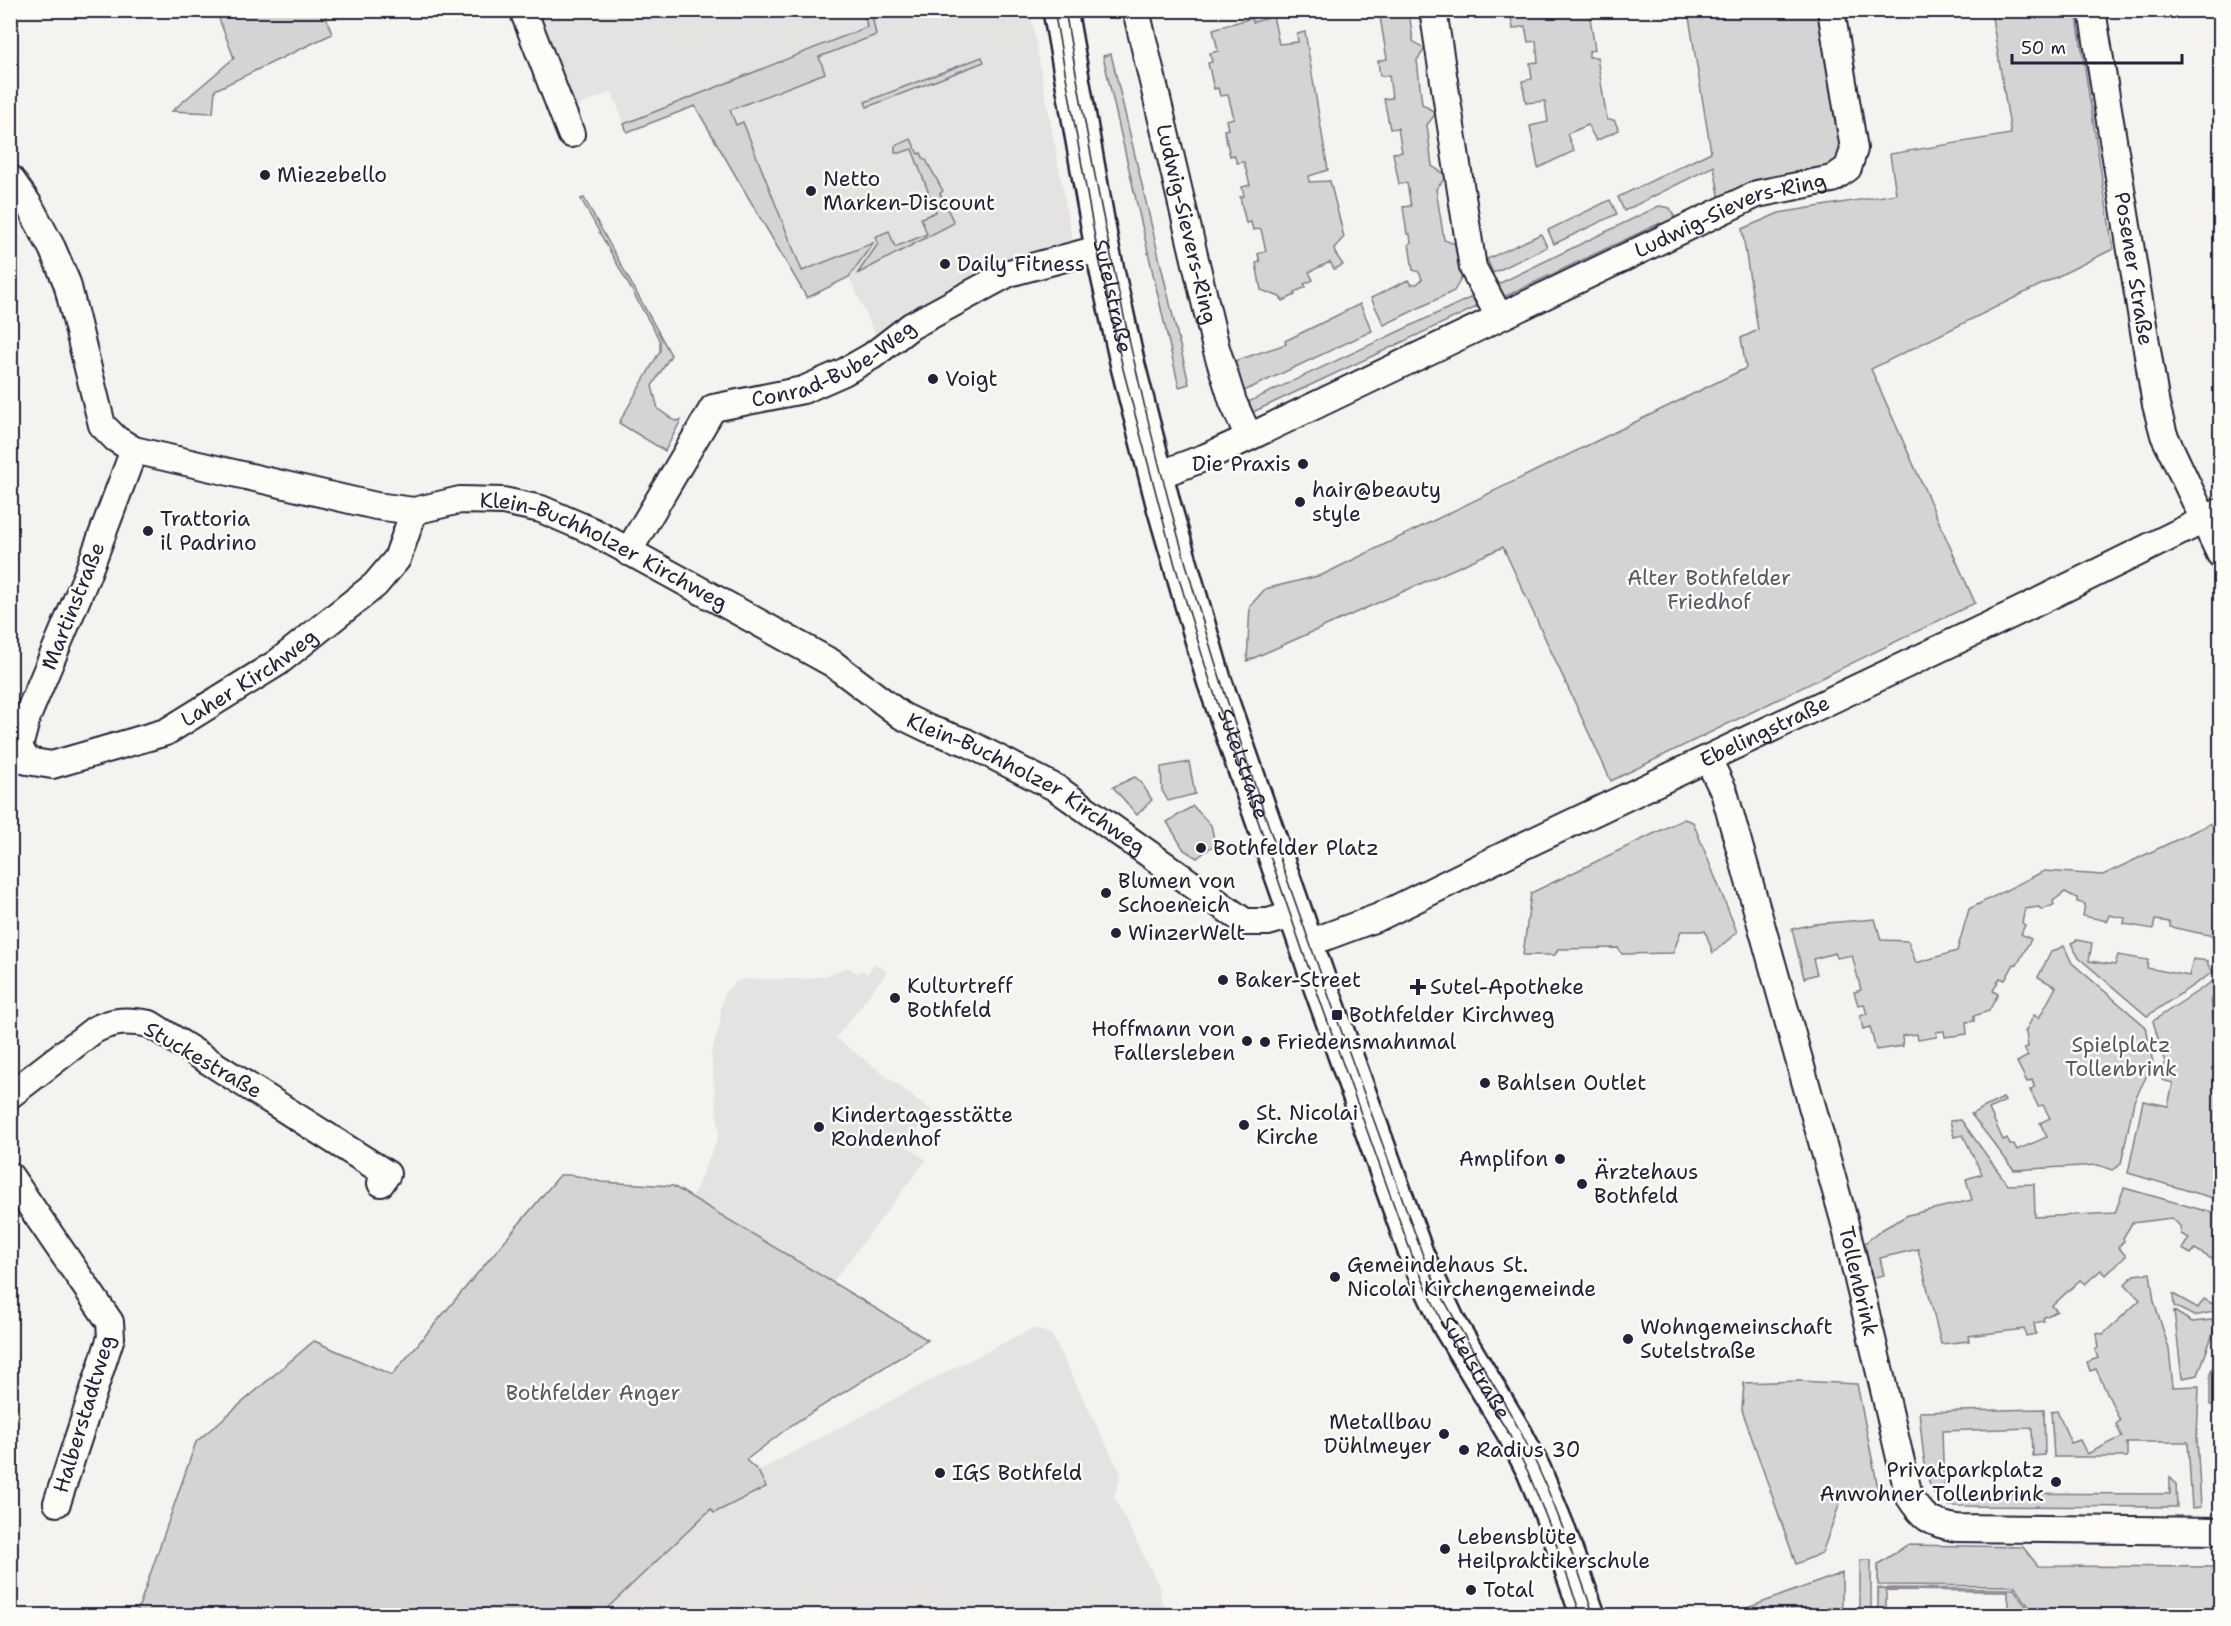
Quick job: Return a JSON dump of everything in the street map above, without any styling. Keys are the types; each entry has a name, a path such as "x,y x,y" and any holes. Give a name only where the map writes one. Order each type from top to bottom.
{"main road":[{"name":"Sutelstraße","path":"1060,10 1102,248 1128,366 1156,476 1214,680 1421,1264 1449,1324 1515,1434 1534,1471 1557,1527 1588,1616"}],"street":[{"path":"523,10 571,134"},
{"name":"Ludwig-Sievers-Ring","path":"1136,10 1216,348 1233,402 1249,436"},
{"path":"1433,10 1473,268 1499,316"},
{"name":"Ludwig-Sievers-Ring","path":"1156,476 1206,457 1757,194 1832,179 1848,168 1854,149 1832,10"},
{"name":"Posener Straße","path":"2092,10 2156,405 2164,435 2212,516"},
{"name":"Klein-Buchholzer Kirchweg","path":"10,178 42,231 67,283 102,425 116,439 134,450 376,506 414,511 460,500 503,501 541,509 592,531 832,663 902,716 929,729 966,742 1056,788 1245,922 1268,922 1296,914"},
{"name":"Conrad-Bube-Weg","path":"628,552 713,408 803,390 844,372 887,345 911,326 1010,273 1102,248"},
{"name":"Martinstraße","path":"27,760 19,747 27,717 87,574 134,450"},
{"name":"Laher Kirchweg","path":"27,760 52,765 166,732 277,663 375,585 397,559 414,511"},
{"path":"2212,516 2220,554"},
{"name":"Ebelingstraße","path":"1306,944 1379,917 1523,846 2018,612 2212,516"},
{"name":"Tollenbrink","path":"1708,759 1724,792 1765,936 1844,1220 1909,1496 1920,1513 1934,1524 1956,1528 2220,1531"},
{"name":"Stuckestraße","path":"10,1095 94,1030 110,1022 127,1020 150,1024 387,1174 381,1184"},
{"name":"Halberstadtweg","path":"10,1176 110,1322 111,1337 57,1503"}],"shaded area":[{"path":"529,11 1030,11 1074,249 879,343 849,277 807,298 695,106 627,132 612,92 567,110"},
{"name":"Kindertagesstätte Rohdenhof","path":"875,963 887,972 836,1038 932,1111 906,1145 926,1160 832,1283 692,1198 719,1134 711,1054 720,1023 725,992 736,982 745,979 805,979 829,975 848,967 858,974 862,970 867,974"},
{"name":"IGS Bothfeld","path":"1033,1328 1051,1334 1121,1474 1114,1497 1161,1590 1160,1598 1169,1615 600,1616 711,1509 714,1513 766,1486 758,1471"}],"green space":[{"path":"216,11 324,11 332,34 215,90 213,113 172,111 234,58"},
{"path":"864,11 871,11 876,35 819,57 825,73 730,110 736,125 743,122 802,271 873,243 849,277 807,298 695,106 627,132 624,124 867,27"},
{"path":"1267,11 1272,11 1279,44 1298,42 1297,34 1305,32 1328,170 1309,176 1309,182 1330,181 1344,237 1334,248 1343,265 1334,269 1330,262 1309,272 1313,280 1304,284 1306,287 1295,292 1295,295 1283,301 1280,297 1261,290 1256,263 1260,262 1258,254 1266,251 1261,229 1253,230 1251,222 1246,223 1240,197 1244,196 1242,187 1250,185 1244,162 1237,163 1234,155 1230,156 1224,130 1228,129 1226,120 1234,118 1228,95 1220,96 1218,88 1214,89 1208,63 1212,62 1210,53 1218,51 1213,29 1252,18 1253,22 1268,18"},
{"path":"1379,11 1409,11 1413,41 1425,49 1417,60 1422,104 1436,113 1427,125 1432,166 1447,176 1436,189 1444,240 1461,246 1466,270 1454,291 1384,325 1371,298 1408,280 1411,284 1417,284 1422,279 1419,272 1413,270 1409,244 1411,243 1410,234 1407,234 1403,207 1411,206 1407,183 1399,184 1393,153 1402,152 1398,128 1390,129 1384,99 1392,98 1389,75 1380,76 1378,61 1387,59"},
{"path":"1510,11 1589,11 1595,50 1589,51 1589,57 1597,57 1607,120 1614,120 1619,130 1596,141 1588,125 1567,134 1574,151 1538,168 1530,126 1548,122 1545,101 1526,103 1522,81 1532,79 1530,63 1538,62 1536,41 1528,42 1525,26 1513,29"},
{"path":"1688,11 1823,11 1846,145 1840,161 1826,171 1720,201 1714,166 1624,211 1618,197 1711,152"},
{"name":"Alter Bothfelder Friedhof","path":"1991,11 2076,11 2113,249 1871,369 1975,603 1611,781 1503,547 1247,661 1250,606 1265,589 1322,575 1746,368 1741,338 1758,330 1742,229 1779,213 1896,194 1890,154 2011,134"},
{"path":"1111,54 1189,384 1179,387 1103,56"},
{"path":"982,57 984,62 867,107 865,102"},
{"path":"911,139 918,154 921,153 926,160 943,191 940,193 954,223 857,274 878,244 875,237 889,231 895,247 927,234 921,218 936,212 912,149 895,153 895,146"},
{"path":"584,198 671,355 652,386 658,409 675,421 681,420 665,451 619,423 660,351 660,341 581,199"},
{"path":"1610,200 1617,214 1554,244 1548,230"},
{"path":"1659,206 1670,208 1677,222 1667,227 1660,223 1504,297 1498,284"},
{"path":"1541,234 1547,247 1493,273 1487,259"},
{"path":"1472,297 1477,307 1253,412 1248,402"},
{"path":"1360,304 1372,331 1244,391 1232,362 1286,344 1285,341"},
{"path":"1189,762 1195,794 1168,801 1162,790 1161,767"},
{"path":"1135,777 1141,782 1152,800 1137,815 1113,787"},
{"path":"1193,806 1211,825 1215,844 1197,858 1184,850 1167,822"},
{"path":"1684,819 1693,822 1737,932 1713,953 1705,931 1681,931 1673,953 1622,954 1618,948 1558,949 1555,955 1523,955 1531,893"},
{"path":"2220,819 2220,909 2214,936 2170,927 2170,922 2155,920 2153,929 2124,924 2125,918 2109,915 2107,921 2083,916 2085,904 2077,902 2077,898 2065,892 2053,901 2054,905 2041,910 2039,907 2025,909 2022,923 2025,925 2021,934 2031,939 2017,965 2014,964 2005,980 2000,978 1993,991 1998,994 1989,1011 1974,1016 1974,1021 1966,1022 1967,1034 1945,1037 1944,1031 1936,1032 1937,1037 1918,1040 1917,1034 1902,1036 1903,1046 1876,1050 1870,1027 1863,1029 1860,1016 1867,1014 1864,1004 1858,1005 1854,992 1861,990 1852,955 1837,958 1835,953 1813,959 1817,974 1804,978 1792,929 1814,924 1875,919 1881,940 1908,941 1916,963 1957,951 1969,909 2044,871 2103,875"},
{"path":"2077,940 2092,943 2089,961 2115,965 2118,955 2148,960 2147,968 2189,976 2193,959 2208,961 2213,972 2147,1016 2079,958 2071,943"},
{"name":"Spielplatz Tollenbrink","path":"2064,946 2072,963 2146,1027 2153,1063 2134,1101 2121,1164 2112,1170 2098,1165 2014,1170 1971,1114 2003,1098 2005,1101 1989,1109 2003,1140 2007,1138 2010,1145 2014,1144 2017,1150 2047,1137 2040,1123 2050,1118 2043,1105 2038,1106 2030,1090 2035,1087 2032,1080 2027,1082 2017,1062 2028,1056 2024,1048 2028,1047 2025,1032 2034,1015 2039,1018 2056,987 2038,977 2051,952"},
{"path":"2219,977 2220,998 2211,999 2216,1043 2220,1043 2220,1200 2128,1173 2143,1101 2168,1106 2173,1083 2162,1080 2160,1069 2165,1063 2153,1021"},
{"path":"1961,1120 2008,1185 2034,1184 2035,1217 2115,1213 2124,1188 2220,1215 2220,1264 2195,1249 2191,1254 2182,1249 2189,1238 2181,1234 2180,1226 2172,1218 2132,1223 2123,1238 2124,1241 2118,1247 2126,1256 2106,1275 2101,1270 2085,1284 2080,1280 2052,1306 2057,1311 2043,1318 2044,1321 2034,1323 2036,1334 2026,1336 2024,1329 1968,1336 1969,1341 1941,1344 1918,1249 1880,1258 1884,1275 1872,1278 1865,1243 1883,1229 1908,1215 1972,1200 1966,1179 1982,1174 1963,1135 1954,1137 1950,1121"},
{"name":"Bothfelder Anger","path":"560,1175 573,1175 601,1182 673,1186 928,1340 793,1424 746,1460 758,1471 766,1487 714,1513 711,1509 600,1615 136,1615 196,1442 314,1341 392,1375"},
{"path":"2150,1273 2154,1301 2169,1349 2173,1387 2199,1386 2197,1438 2201,1507 2192,1508 2188,1442 2127,1442 2127,1457 2054,1457 2051,1412 2057,1411 2071,1443 2080,1440 2087,1454 2122,1437 2116,1424 2120,1421 2096,1369 2090,1371 2087,1362 2098,1358 2095,1350 2098,1348 2096,1333 2103,1334 2140,1300 2125,1284 2134,1275"},
{"path":"2173,1294 2198,1308 2204,1299 2216,1306 2220,1299 2220,1314 2213,1312 2194,1316 2174,1306"},
{"path":"2174,1311 2192,1322 2212,1320 2217,1322 2198,1375 2182,1378"},
{"path":"2220,1351 2220,1405 2210,1405 2210,1374"},
{"path":"1799,1381 1857,1384 1879,1493 1841,1500 1822,1553 1796,1564 1742,1410 1744,1383"},
{"path":"2044,1409 2045,1455 2033,1456 2032,1428 1942,1431 1944,1493 2170,1494 2170,1477 2176,1484 2177,1507 1950,1506 1938,1498 1929,1482 1926,1470 1919,1412"},
{"path":"2214,1465 2220,1465 2220,1510 2217,1510"},
{"path":"1907,1545 2023,1547 2038,1566 2220,1567 2220,1615 2033,1613 2015,1586 1878,1585 1878,1564"},
{"path":"1860,1560 1871,1560 1871,1615 1860,1615"},
{"path":"1842,1573 1842,1615 1728,1615"},
{"path":"1878,1588 2014,1589 2028,1609 2028,1615 2008,1615 2008,1591 1886,1590 1886,1615 1878,1615"}],"tram line":[{"path":"1054,10 1097,249 1123,369 1175,565 1210,681 1312,978 1413,1258 1444,1327 1510,1436 1528,1472 1551,1529 1581,1616"},
{"path":"1065,10 1090,150 1133,358 1167,496 1239,738 1298,910 1422,1253 1444,1300 1509,1410 1532,1455 1561,1523 1594,1616"}],"place":[{"name":"Miezebello","path":"265,175"},
{"name":"Netto Marken-Discount","path":"811,191"},
{"name":"Daily Fitness","path":"945,264"},
{"name":"Voigt","path":"933,379"},
{"name":"Die Praxis","path":"1303,464"},
{"name":"hair@beauty style","path":"1300,502"},
{"name":"Trattoria il Padrino","path":"148,531"},
{"name":"Bothfelder Platz","path":"1201,848"},
{"name":"Blumen von Schoeneich","path":"1106,893"},
{"name":"WinzerWelt","path":"1116,933"},
{"name":"Baker-Street","path":"1223,980"},
{"name":"Sutel-Apotheke","path":"1418,987"},
{"name":"Kulturtreff Bothfeld","path":"895,998"},
{"name":"Bothfelder Kirchweg","path":"1337,1015"},
{"name":"Hoffmann von Fallersleben","path":"1247,1041"},
{"name":"Friedensmahnmal","path":"1265,1042"},
{"name":"Bahlsen Outlet","path":"1485,1083"},
{"name":"St. Nicolai Kirche","path":"1244,1125"},
{"name":"Kindertagesstätte Rohdenhof","path":"819,1127"},
{"name":"Amplifon","path":"1560,1159"},
{"name":"Ärztehaus Bothfeld","path":"1582,1184"},
{"name":"Gemeindehaus St. Nicolai Kirchengemeinde","path":"1335,1277"},
{"name":"Wohngemeinschaft Sutelstraße","path":"1628,1339"},
{"name":"Metallbau Dühlmeyer","path":"1444,1434"},
{"name":"Radius 30","path":"1464,1450"},
{"name":"IGS Bothfeld","path":"940,1473"},
{"name":"Privatparkplatz Anwohner Tollenbrink","path":"2056,1482"},
{"name":"Lebensblüte Heilpraktikerschule","path":"1445,1549"},
{"name":"Total","path":"1471,1590"}]}
